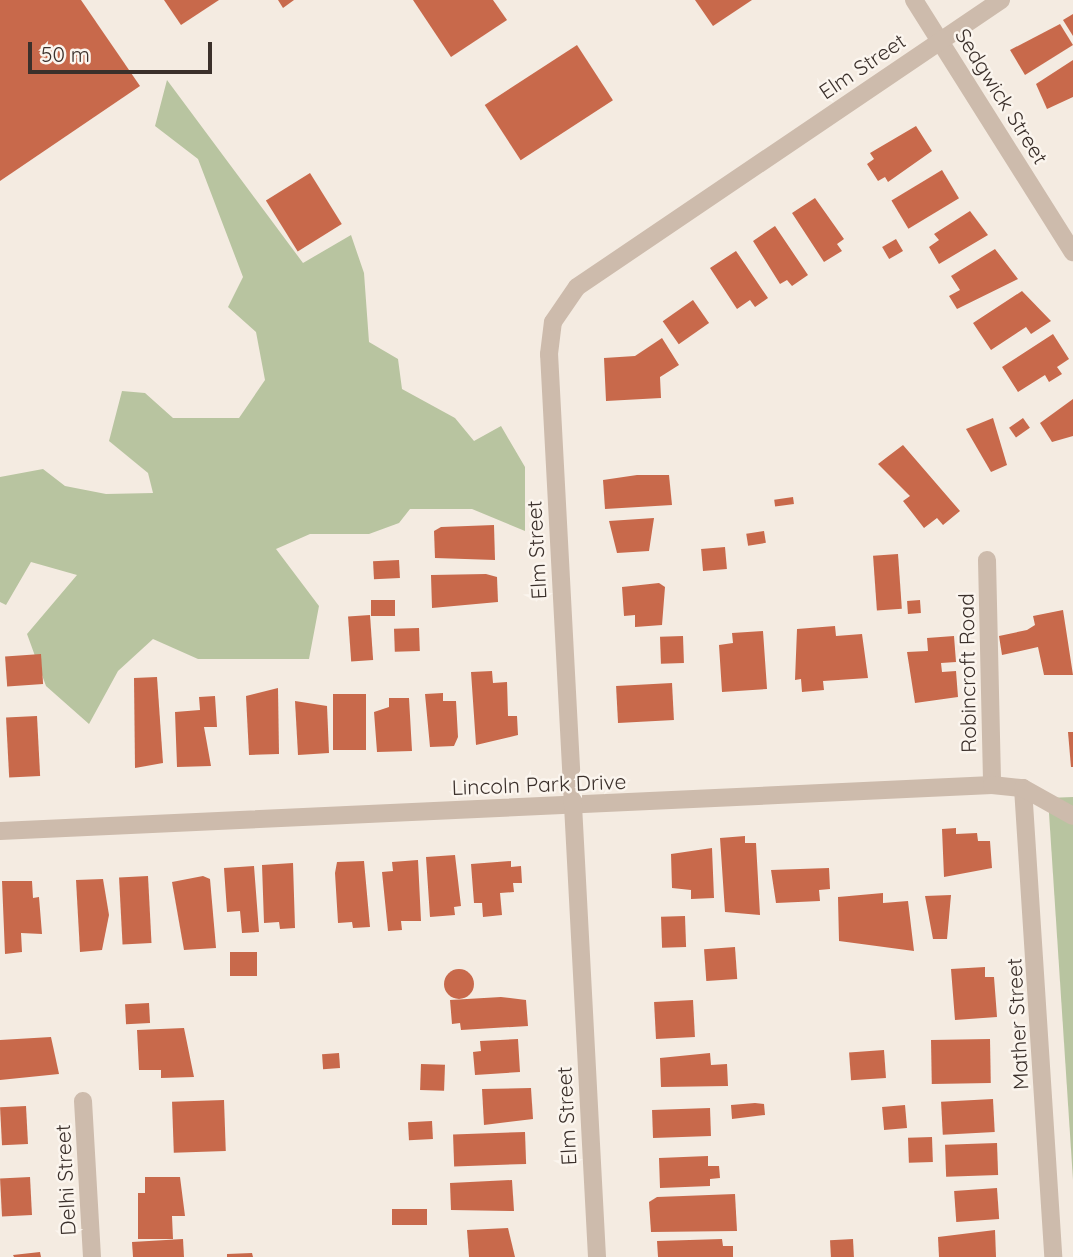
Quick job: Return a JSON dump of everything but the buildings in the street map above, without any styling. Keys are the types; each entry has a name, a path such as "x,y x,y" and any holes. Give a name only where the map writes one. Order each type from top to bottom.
{"street":[{"name":"Sedgwick Street","path":"914,0 1073,251"},
{"name":"Elm Street","path":"597,1257 549,354 563,302 1001,0"},
{"name":"Robincroft Road","path":"987,561 992,785"},
{"name":"Lincoln Park Drive","path":"0,831 992,785 1023,788 1073,816"},
{"name":"Mather Street","path":"1023,788 1053,1257"},
{"name":"Delhi Street","path":"83,1101 92,1257"}],"green space":[{"path":"167,80 303,263 351,235 364,273 369,342 398,359 402,389 455,418 474,441 501,426 525,467 525,531 472,509 410,509 399,523 369,534 310,534 276,549 319,606 309,659 198,659 153,639 118,671 89,724 46,686 27,634 77,575 31,562 6,605 0,602 0,477 43,469 65,486 106,494 153,493 148,473 109,441 122,391 145,393 173,418 239,418 265,380 256,332 228,307 243,277 198,159 155,126"},
{"path":"1073,797 1073,1180 1048,798"}]}
